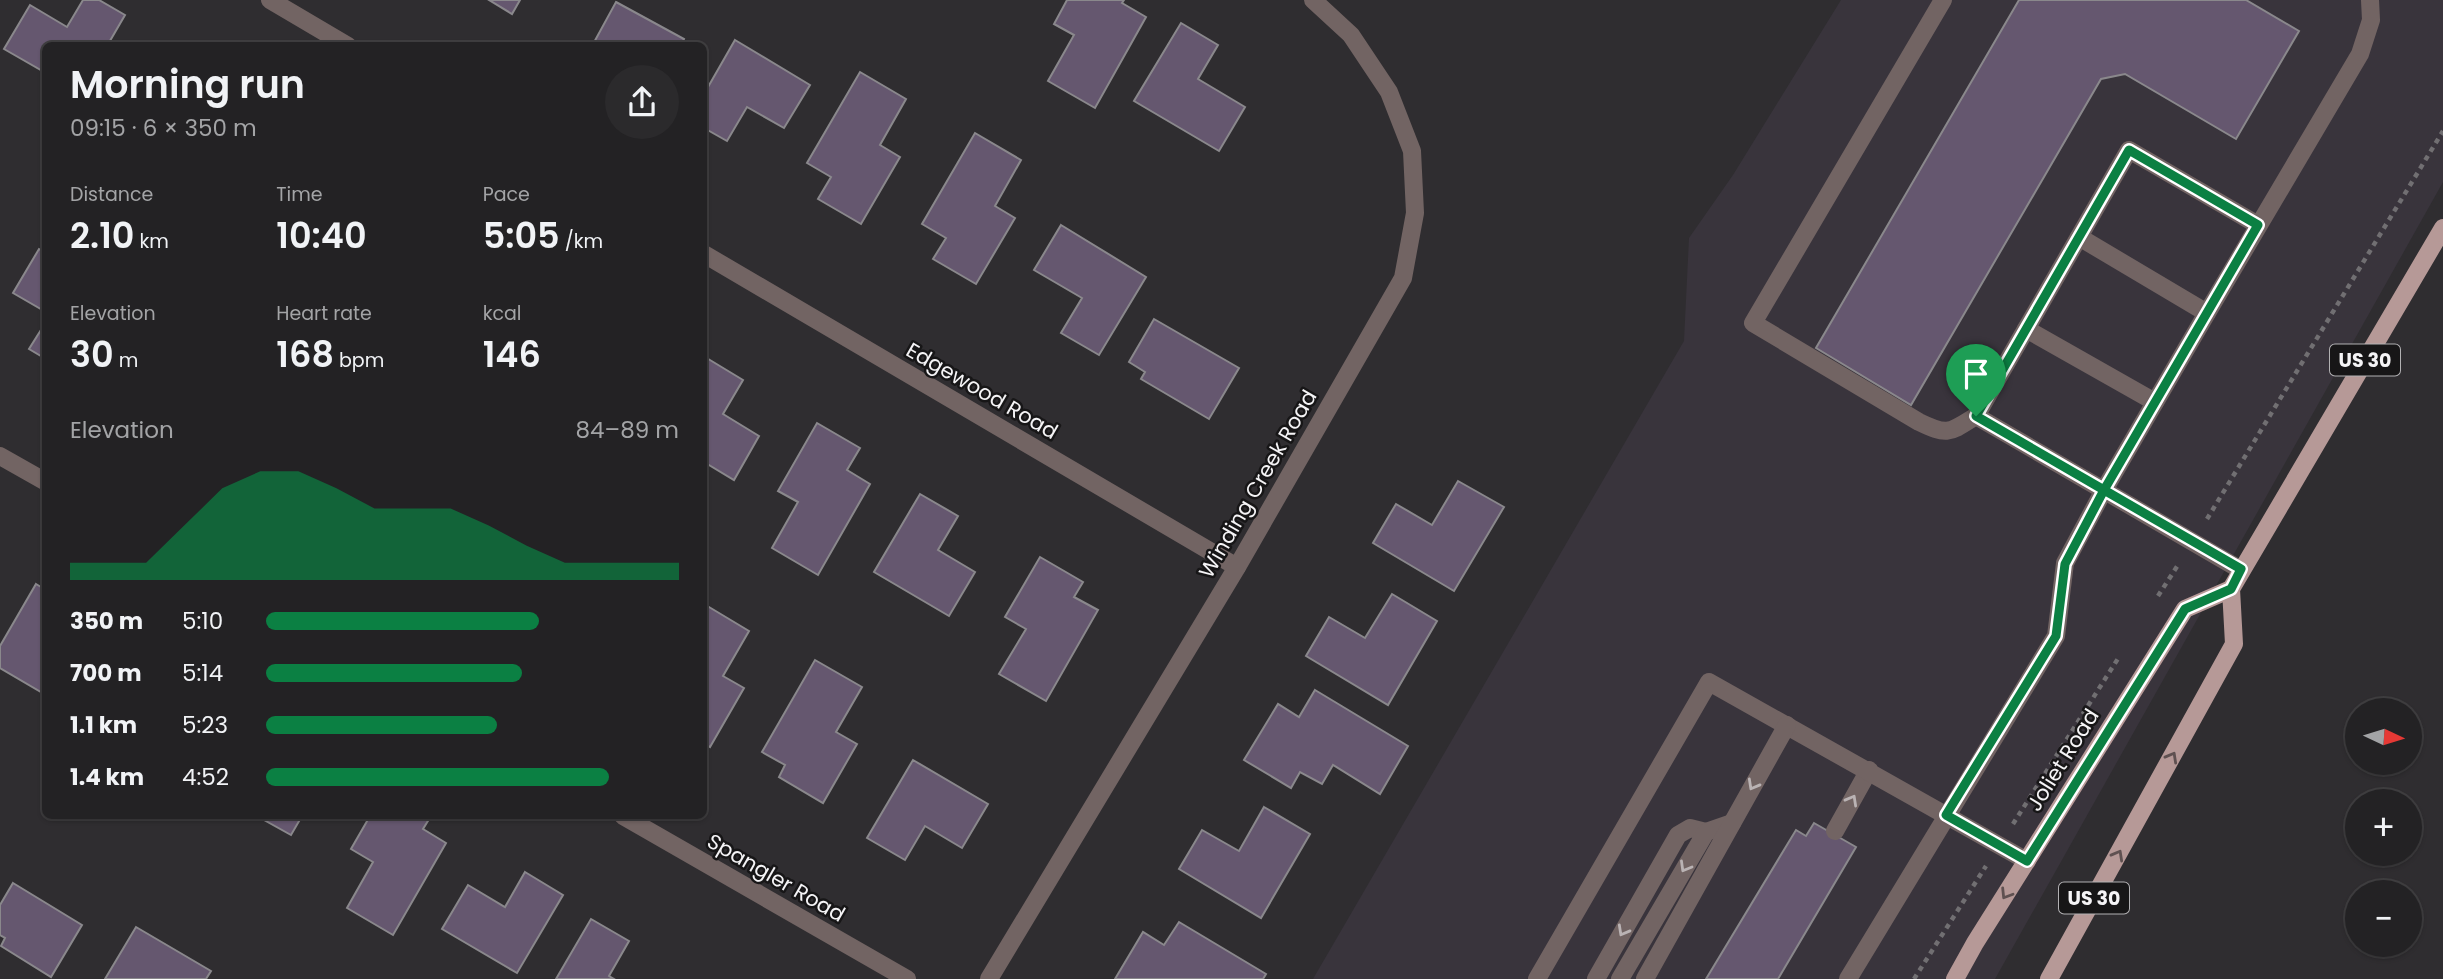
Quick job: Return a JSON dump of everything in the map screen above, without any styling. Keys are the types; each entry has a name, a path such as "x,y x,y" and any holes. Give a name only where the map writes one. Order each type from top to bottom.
{"main road":[{"name":"US 30","path":"2049,979 2234,645 2231,589 2241,569 2443,228"},
{"name":"Joliet Road","path":"1955,979 2185,609 2231,589"}],"street":[{"path":"270,0 341,42"},
{"name":"Winding Creek Road","path":"989,979 1237,567 1403,278 1415,213 1412,151 1389,92 1351,35 1313,0"},
{"path":"1944,0 1753,323 1940,432 1957,428 1976,416 2129,150 2258,225"},
{"path":"1849,979 2056,636 2065,564 2104,490 2360,54 2371,20 2370,0"},
{"path":"2079,237 2207,313"},
{"name":"Edgewood Road","path":"707,256 1237,567"},
{"path":"2026,329 2155,402"},
{"path":"1976,416 2241,569"},
{"path":"0,456 42,480"},
{"path":"1537,979 1709,682 2027,861"},
{"path":"1645,979 1787,725"},
{"path":"1835,831 1869,770"},
{"name":"Spangler Road","path":"628,819 906,979"},
{"path":"1596,979 1678,835 1690,828 1706,832 1732,823"},
{"path":"1620,979 1706,832"}],"shaded area":[{"path":"1841,0 2443,0 2443,182 1995,979 1313,979 1684,341 1689,238 1733,175"}],"building":[{"path":"83,0 99,0 125,15 109,42 42,42 42,71 4,49 30,5 67,27"},
{"path":"489,0 520,0 512,14"},
{"path":"1067,0 1124,0 1122,3 1146,17 1095,108 1048,81 1074,35 1054,24"},
{"path":"2019,0 2246,0 2299,31 2236,139 2125,74 2101,79 1911,405 1816,348"},
{"path":"616,2 684,39 683,42 594,42"},
{"path":"1181,23 1218,45 1198,79 1245,107 1219,151 1134,101"},
{"path":"735,40 810,85 784,128 747,107 727,141 707,130 707,89"},
{"path":"860,72 906,99 880,145 900,157 861,224 818,199 831,177 807,163"},
{"path":"975,133 1021,160 995,206 1015,218 976,284 933,259 946,238 922,224"},
{"path":"1061,225 1146,277 1099,355 1061,333 1082,298 1034,270"},
{"path":"39,249 42,251 42,310 13,293"},
{"path":"1154,319 1239,368 1209,419 1141,379 1145,372 1129,362"},
{"path":"42,328 42,357 29,349"},
{"path":"707,358 743,380 723,414 759,436 734,480 707,464"},
{"path":"817,423 860,448 847,470 870,484 818,575 772,548 798,502 778,491"},
{"path":"1458,481 1504,507 1454,591 1373,543 1396,504 1432,525"},
{"path":"920,494 958,516 938,550 975,572 949,616 874,572"},
{"path":"1040,557 1083,582 1074,597 1098,610 1046,701 999,674 1026,629 1005,617"},
{"path":"36,584 42,588 42,693 0,668 0,646"},
{"path":"1392,594 1437,621 1388,705 1306,656 1329,617 1365,638"},
{"path":"707,606 749,631 723,676 744,688 710,747 707,745"},
{"path":"815,660 862,687 836,732 857,744 823,803 779,777 785,765 762,752"},
{"path":"1315,690 1408,746 1380,794 1333,765 1322,784 1300,772 1291,788 1244,760 1278,704 1299,717"},
{"path":"913,760 988,804 962,848 925,826 905,860 867,838"},
{"path":"1264,807 1310,834 1261,918 1179,869 1202,830 1239,851"},
{"path":"262,819 300,819 291,835"},
{"path":"368,819 429,819 423,829 446,843 393,935 347,908 373,862 351,849"},
{"path":"1814,823 1856,847 1778,979 1706,979 1796,830 1806,836"},
{"path":"525,872 563,895 517,973 442,929 468,885 505,907"},
{"path":"13,883 82,925 51,977 1,946 5,938 0,935 0,905"},
{"path":"591,919 629,941 609,976 614,979 556,979"},
{"path":"1179,922 1266,974 1263,979 1115,979 1143,932 1164,945"},
{"path":"136,927 211,971 206,979 105,979"}],"route":[{"path":"1976,416 2104,490 2065,564 2056,636 1946,815 2027,861 2185,609 2231,589 2241,569 2104,490 2258,225 2129,150 1976,416"}]}
